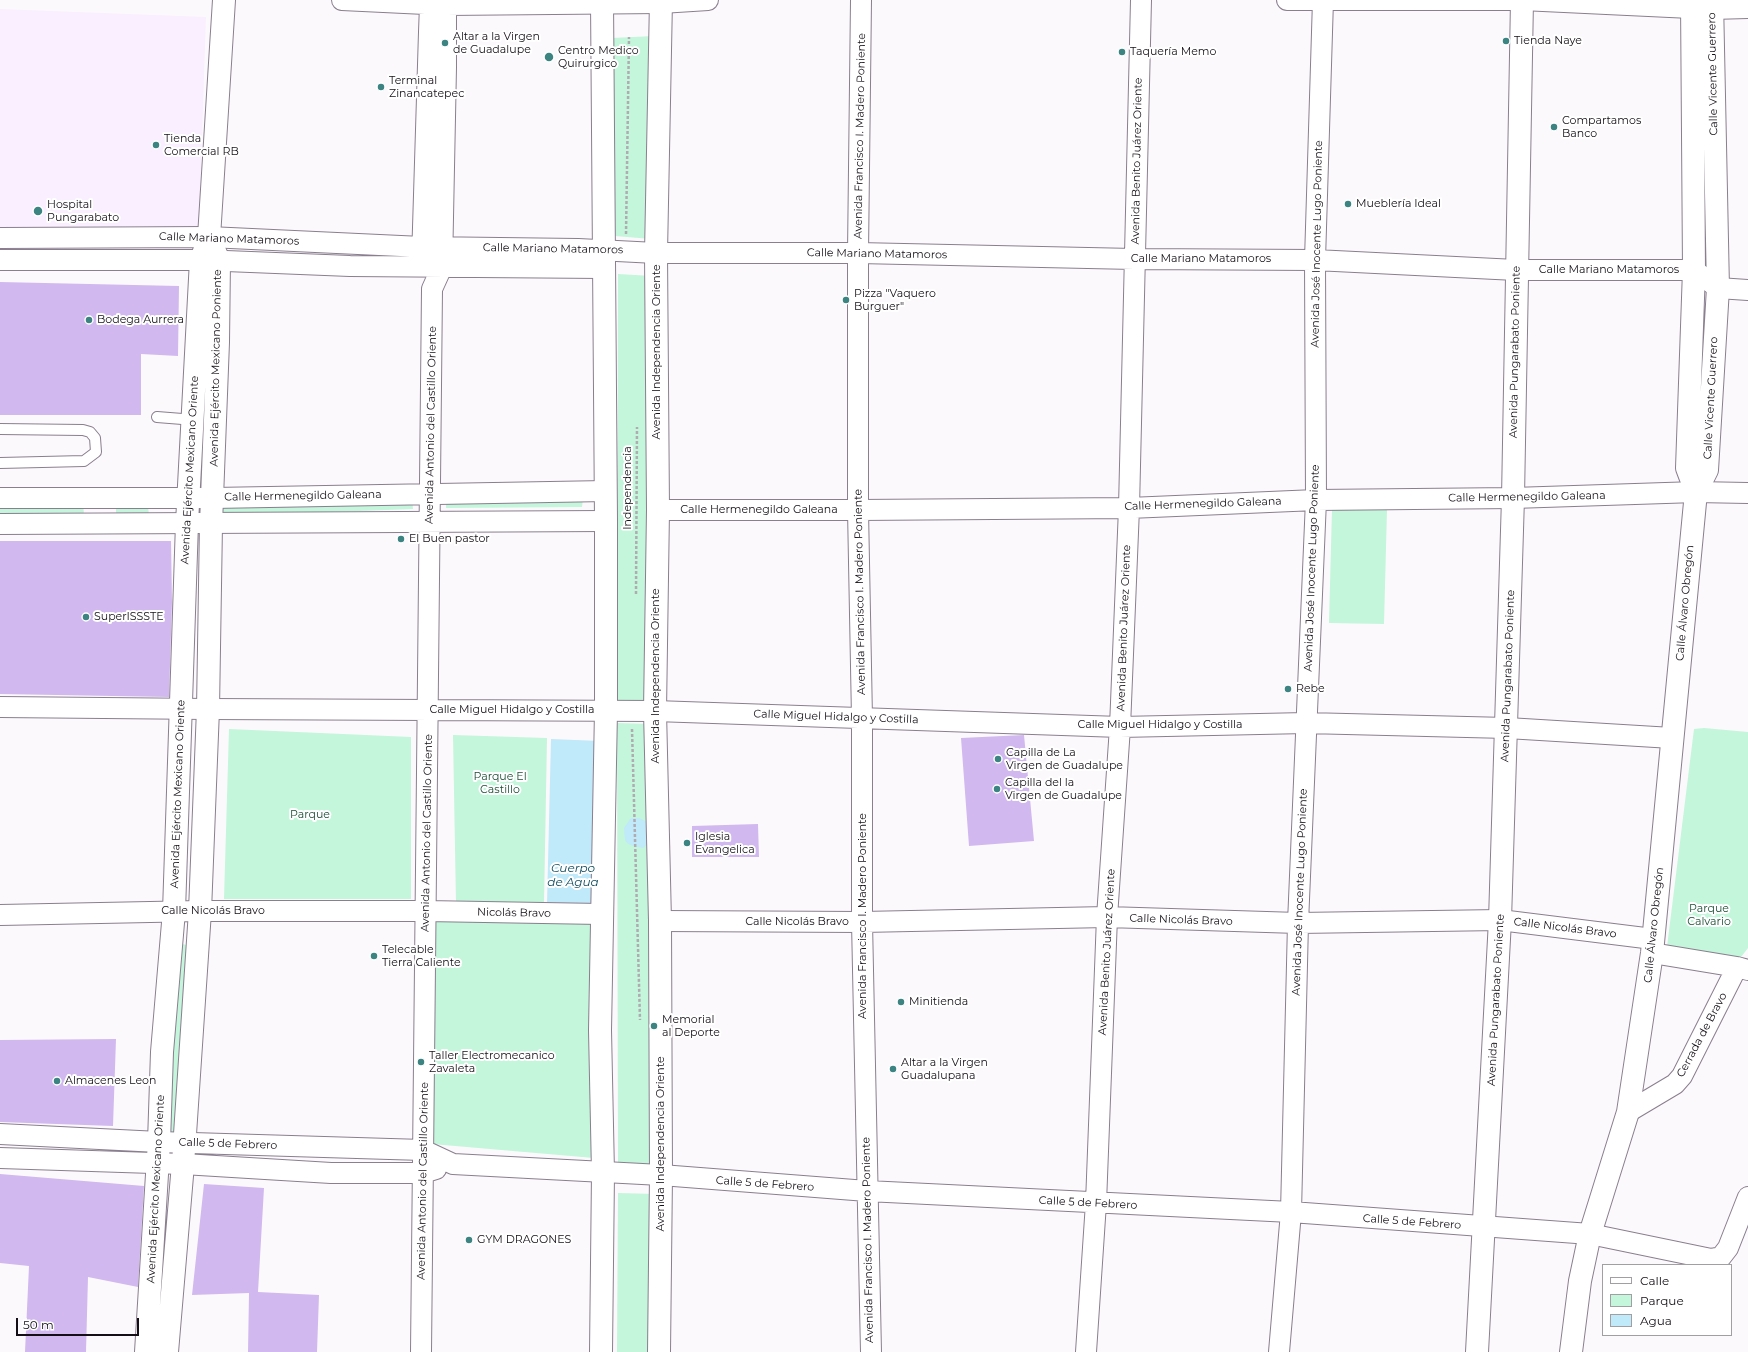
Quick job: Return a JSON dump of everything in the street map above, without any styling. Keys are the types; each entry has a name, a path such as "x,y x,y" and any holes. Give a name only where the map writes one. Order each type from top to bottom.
{"street":[{"path":"209,237 224,0"},
{"path":"342,0 438,3 708,0"},
{"name":"Avenida Francisco I. Madero Poniente","path":"861,0 858,253 858,510 862,718 862,922 871,1352"},
{"name":"Avenida Benito Juárez Oriente","path":"1086,1352 1096,1203 1108,918 1120,727 1130,508 1134,259 1141,0"},
{"path":"1287,0 1522,0 1702,4 1748,8"},
{"name":"Avenida José Inocente Lugo Poniente","path":"1279,1352 1291,1212 1298,923 1316,500 1314,260 1323,0"},
{"name":"Avenida Pungarabato Poniente","path":"1476,1352 1500,920 1507,728 1513,498 1522,0"},
{"name":"Avenida Independencia Oriente","path":"659,1352 661,1176 660,921 654,711 658,510 656,253 661,1"},
{"path":"601,1352 602,1173 600,1030 606,710 606,491 602,2"},
{"name":"Avenida Antonio del Castillo Oriente","path":"421,1352 432,289 442,267 436,112 438,3"},
{"name":"Calle Vicente Guerrero","path":"1696,492 1687,468 1702,4"},
{"name":"Calle Vicente Guerrero","path":"1696,492 1707,470 1718,288 1702,4"},
{"name":"Avenida Antonio del Castillo Oriente","path":"432,289 422,267 422,247 436,112"},
{"name":"Calle Mariano Matamoros","path":"0,238 209,237 442,247 604,259"},
{"name":"Avenida Ejército Mexicano Oriente","path":"146,1352 159,1153 162,1052 174,911 188,497 196,340 210,260 209,237"},
{"path":"45,260 46,238"},
{"name":"Calle Mariano Matamoros","path":"0,260 210,260 442,267 604,259 656,253 858,253 1134,259 1314,260 1516,270 1694,270 1718,288"},
{"name":"Avenida Ejército Mexicano Poniente","path":"210,260 218,342 213,498"},
{"path":"1718,288 1748,290"},
{"path":"196,340 218,342"},
{"name":"Calle Hermenegildo Galeana","path":"0,498 213,498 606,491"},
{"name":"Calle Hermenegildo Galeana","path":"658,510 1130,508 1316,500 1513,498 1696,492 1748,493"},
{"name":"Calle Álvaro Obregón","path":"1571,1352 1580,1281 1590,1234 1628,1112 1653,946 1696,492"},
{"path":"91,498 92,524"},
{"name":"Avenida Ejército Mexicano Oriente","path":"166,1352 183,1164 200,911 208,710 211,524 213,498"},
{"path":"0,524 606,521"},
{"name":"Calle Miguel Hidalgo y Costilla","path":"0,707 208,710 606,710 1120,727 1306,723 1507,728 1672,738"},
{"name":"Calle Nicolás Bravo","path":"0,915 174,911 426,911"},
{"name":"Nicolás Bravo","path":"426,911 601,914"},
{"name":"Calle Nicolás Bravo","path":"660,921 862,922 1108,918 1298,923 1500,920 1653,946 1743,968"},
{"name":"Cerrada de Bravo","path":"1628,1112 1675,1084 1682,1076 1743,968"},
{"name":"Calle 5 de Febrero","path":"0,1134 159,1153 183,1164 331,1172 423,1173 453,1164 661,1176 867,1191 1291,1212 1590,1234 1711,1259 1721,1256 1728,1248 1748,1197"},
{"name":"Calle 5 de Febrero","path":"0,1158 159,1153 184,1142 423,1150 453,1164"},
{"path":"153,1241 176,1243"}],"lane":[{"path":"157,417 216,420"},
{"path":"0,429 83,430 90,432 95,438 96,452 84,461 0,463"}],"path":[{"path":"626,237 629,37"},
{"name":"Independencia","path":"636,425 636,599"},
{"path":"632,723 640,1022"}],"shaded area":[{"path":"0,9 206,17 199,226 0,227"}],"green space":[{"path":"655,36 651,239 615,236 611,38"},
{"path":"618,274 652,276 650,702 617,703"},
{"path":"446,496 583,499 582,507 446,508"},
{"path":"412,497 413,509 222,516 223,503"},
{"path":"83,503 84,515 0,516 0,505"},
{"path":"116,506 148,506 149,515 116,515"},
{"path":"1332,509 1387,510 1384,624 1329,623"},
{"path":"617,723 651,724 657,1165 618,1162"},
{"name":"Parque Calvario","path":"1704,728 1748,732 1748,948 1738,961 1667,947 1694,729"},
{"name":"Parque","path":"229,729 411,737 411,899 224,899"},
{"name":"Parque El Castillo","path":"453,735 547,738 544,903 456,904"},
{"path":"433,916 592,922 594,1158 432,1144"},
{"path":"180,943 186,945 188,991 181,1126 174,1133 167,1133"},
{"path":"618,1193 655,1194 654,1352 617,1352"}],"water":[{"name":"Cuerpo de Agua","path":"551,739 600,741 597,908 547,904"},
{"path":"631,818 639,818 647,822 649,843 643,848 633,846 625,840 624,828"}],"building":[{"name":"Bodega Aurrera","path":"0,282 179,286 178,356 141,354 141,415 0,415"},
{"name":"SuperISSSTE","path":"0,541 171,541 172,602 169,697 0,694"},
{"name":"Capilla del la Virgen de Guadalupe","path":"1024,735 1034,841 969,846 961,738"},
{"path":"758,824 759,857 692,857 692,826"},
{"name":"Almacenes Leon","path":"116,1039 113,1126 0,1122 0,1040"},
{"path":"0,1174 144,1186 138,1287 88,1277 86,1352 25,1352 29,1266 0,1263"},
{"path":"204,1184 264,1188 258,1292 319,1295 317,1352 248,1352 249,1293 192,1295"}],"place":[{"name":"Tienda Naye","path":"1506,41"},
{"name":"Altar a la Virgen de Guadalupe","path":"445,43"},
{"name":"Taquería Memo","path":"1122,52"},
{"name":"Centro Medico Quirurgico","path":"549,57"},
{"name":"Terminal Zinancatepec","path":"381,87"},
{"name":"Compartamos Banco","path":"1554,127"},
{"name":"Tienda Comercial RB","path":"156,145"},
{"name":"Mueblería Ideal","path":"1348,204"},
{"name":"Hospital Pungarabato","path":"38,211"},
{"name":"Pizza \"Vaquero Burguer\"","path":"846,300"},
{"name":"Bodega Aurrera","path":"89,320"},
{"name":"El Buen pastor","path":"401,539"},
{"name":"SuperISSSTE","path":"86,617"},
{"name":"Rebe","path":"1288,689"},
{"name":"Capilla de La Virgen de Guadalupe","path":"998,759"},
{"name":"Capilla del la Virgen de Guadalupe","path":"997,789"},
{"name":"Iglesia Evangelica","path":"687,843"},
{"name":"Telecable Tierra Caliente","path":"374,956"},
{"name":"Minitienda","path":"901,1002"},
{"name":"Memorial al Deporte","path":"654,1026"},
{"name":"Taller Electromecanico Zavaleta","path":"421,1062"},
{"name":"Altar a la Virgen Guadalupana","path":"893,1069"},
{"name":"Almacenes Leon","path":"57,1081"},
{"name":"GYM DRAGONES","path":"469,1240"}]}
